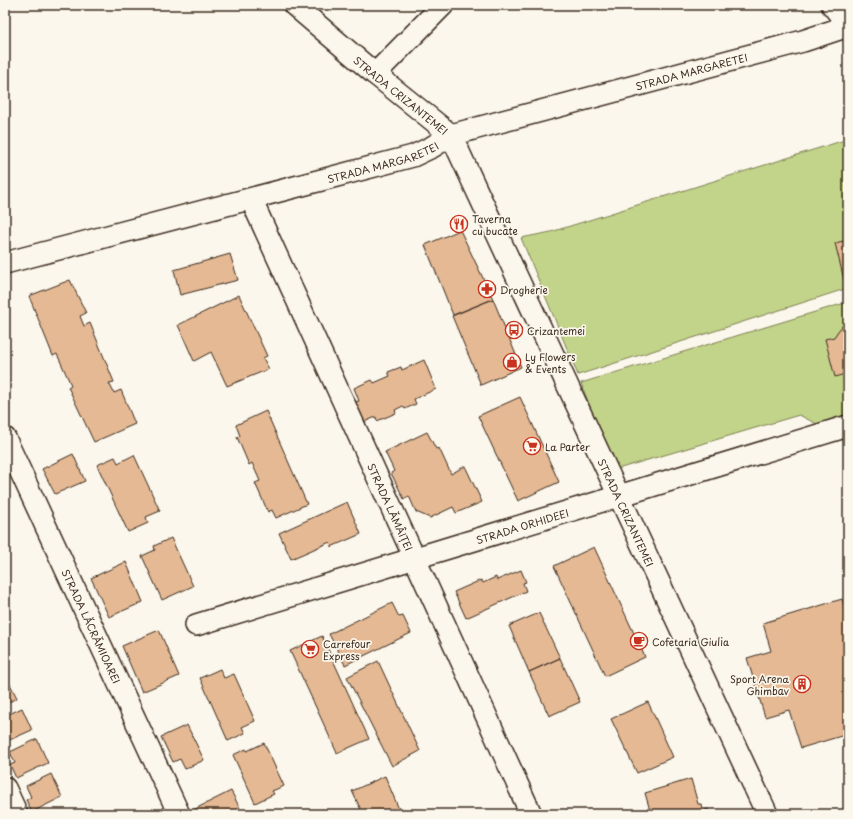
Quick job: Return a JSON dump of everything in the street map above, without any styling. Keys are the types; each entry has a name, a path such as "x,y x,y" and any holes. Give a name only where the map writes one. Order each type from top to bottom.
{"street":[{"name":"STRADA CRIZANTEMEI","path":"294,5 375,74 451,134 767,814"},
{"path":"375,74 443,5"},
{"path":"832,5 848,25"},
{"name":"STRADA MARGARETEI","path":"5,263 413,156 432,147 451,134 796,43 848,25"},
{"name":"STRADA LĂMÂIȚEI","path":"251,198 531,814"},
{"name":"STRADA ORHIDEEI","path":"196,625 848,426"},
{"name":"STRADA LĂCRĂMIOAREI","path":"5,438 179,814"},
{"path":"5,788 17,814"}],"green space":[{"path":"848,139 848,288 578,375 521,238 551,232"},
{"path":"848,302 848,414 817,424 799,415 614,470 581,383"}],"building":[{"path":"460,230 493,299 453,315 425,245"},
{"path":"848,240 848,283 845,284 835,243"},
{"path":"230,254 238,280 180,295 174,270"},
{"path":"70,280 86,313 80,316 84,326 90,323 114,382 109,383 114,393 121,390 135,424 94,442 68,387 71,385 57,354 53,356 29,296"},
{"path":"239,295 267,356 263,358 269,369 227,386 211,352 194,361 178,325"},
{"path":"493,299 521,367 481,385 452,316"},
{"path":"848,324 848,376 845,374 835,377 825,339 834,337 843,325"},
{"path":"424,360 436,389 414,399 416,404 405,409 403,406 395,410 396,413 377,421 376,417 364,422 355,402 359,401 354,388 372,380 374,383 390,376 388,372 401,367 402,370"},
{"path":"520,397 559,482 518,501 478,416"},
{"path":"266,411 307,504 276,518 272,510 268,512 255,483 260,481 252,463 249,465 237,437 240,436 236,425"},
{"path":"427,432 436,449 439,448 451,474 465,466 482,502 456,513 453,507 430,518 416,512 409,496 404,499 391,473 394,471 385,452"},
{"path":"73,454 85,481 55,494 42,469"},
{"path":"134,455 160,511 146,517 148,523 128,532 97,465 115,457 118,463"},
{"path":"347,502 361,534 331,547 330,542 291,559 279,533"},
{"path":"171,538 193,586 162,600 142,556 155,550 154,546"},
{"path":"594,547 645,657 605,676 554,566"},
{"path":"126,562 143,602 109,617 91,578"},
{"path":"521,570 526,582 523,583 526,591 466,618 454,592 481,580 483,583 496,577 497,580"},
{"name":"Sport Arena Ghimbav","path":"842,599 848,618 848,734 801,748 789,710 765,717 747,658 771,651 763,623"},
{"path":"392,603 399,617 403,616 411,633 345,665 329,634"},
{"path":"539,613 560,658 529,672 509,626"},
{"path":"159,630 179,676 142,692 122,646"},
{"path":"322,636 369,739 337,753 290,651"},
{"path":"560,658 580,702 549,716 529,672"},
{"path":"378,661 420,751 392,766 347,677"},
{"path":"220,669 224,678 234,674 255,721 242,727 245,733 228,741 200,678"},
{"path":"5,676 17,698 5,704"},
{"path":"648,702 673,757 637,773 611,719"},
{"path":"22,708 32,730 5,742 5,716"},
{"path":"187,725 204,760 185,769 180,759 173,762 161,737"},
{"path":"37,739 48,763 16,778 10,765 15,763 10,752"},
{"path":"264,743 284,786 272,791 274,794 255,803 233,755 246,749 247,751"},
{"path":"51,774 62,797 32,812 26,800 31,797 26,786"},
{"path":"385,776 401,814 363,814 352,791"},
{"path":"691,779 698,804 701,804 703,811 708,809 709,814 651,814 645,793"},
{"path":"231,791 243,814 187,813"}],"place":[{"name":"Taverna cu bucate","path":"459,224"},
{"name":"Drogherie","path":"487,289"},
{"name":"Crizantemei","path":"514,330"},
{"name":"Ly Flowers & Events","path":"512,362"},
{"name":"La Parter","path":"532,446"},
{"name":"Cofetaria Giulia","path":"639,641"},
{"name":"Carrefour Express","path":"310,649"},
{"name":"Sport Arena Ghimbav","path":"802,684"}]}
